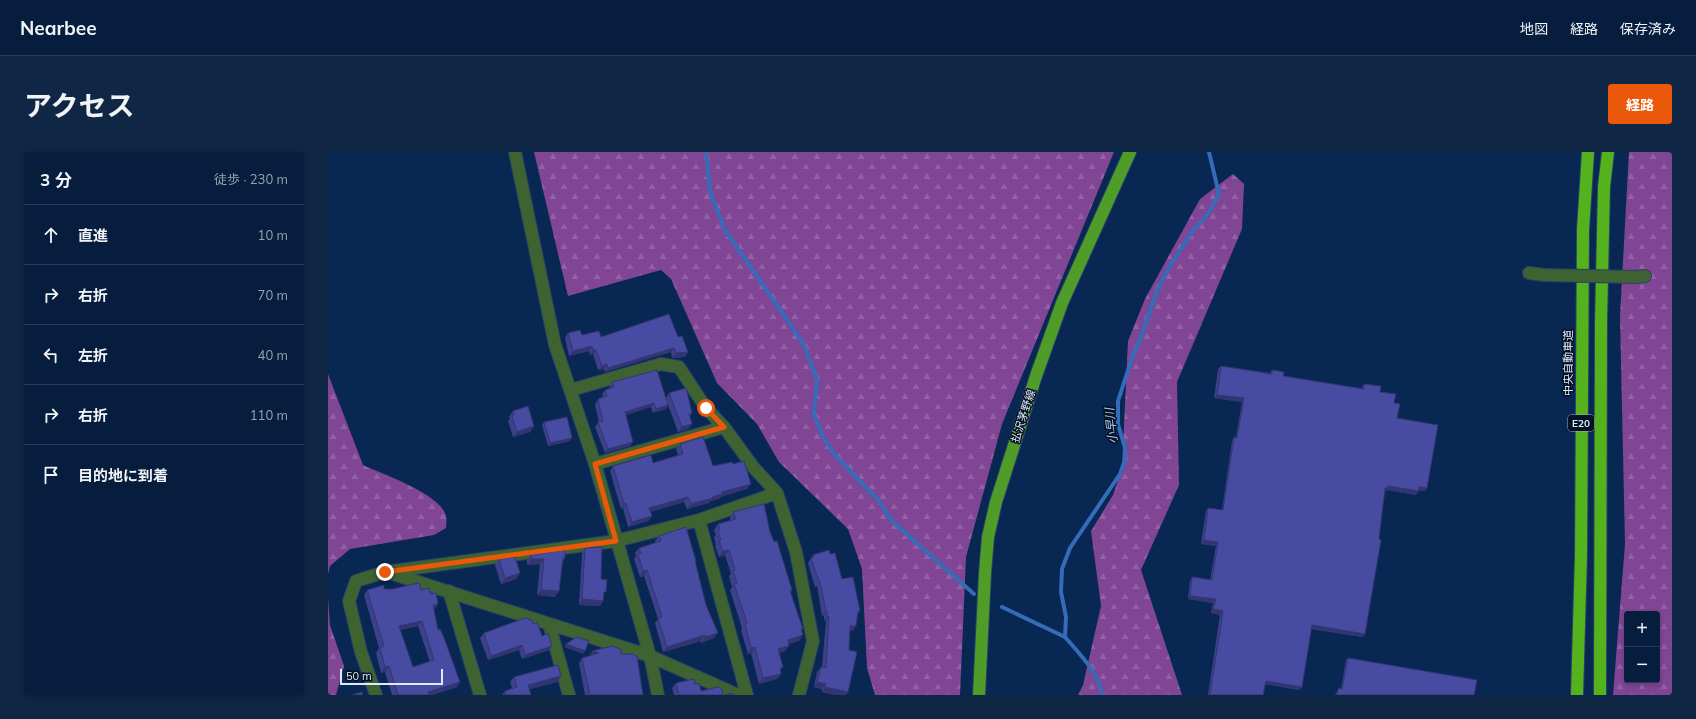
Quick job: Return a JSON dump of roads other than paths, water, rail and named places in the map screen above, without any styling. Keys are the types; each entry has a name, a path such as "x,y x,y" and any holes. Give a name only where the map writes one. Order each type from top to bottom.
{"highway":[{"name":"中央自動車道","path":"1578,695 1581,555 1582,238 1588,152"},
{"name":"E20","path":"1600,695 1600,323 1604,187 1608,152"}],"main road":[{"name":"払沢茅野線","path":"979,695 988,537 996,502 1036,376 1062,302 1130,152"}],"street":[{"path":"516,152 555,345 595,464 650,656 658,695"},
{"path":"1529,273 1640,277"},
{"path":"571,390 662,364 679,367 706,408 724,427 754,468 777,493 796,552 813,640 799,695"},
{"path":"595,464 724,427"},
{"path":"376,695 361,652 349,601 356,581 385,572 616,541 699,520 777,493"},
{"path":"699,520 747,695"},
{"path":"385,572 449,591 650,656 738,695"},
{"path":"449,591 480,695"},
{"path":"549,624 569,695"}],"waterway":[{"path":"705,152 710,192 725,230 803,343 817,379 814,414 823,437 835,455 878,500 892,521 974,594"},
{"name":"小早川","path":"1101,695 1098,680 1082,656 1065,637 1066,617 1061,592 1062,569 1070,548 1120,474 1125,460 1125,448 1118,424 1118,401 1157,291 1168,269 1194,229 1208,214 1219,194 1209,152"},
{"path":"1002,607 1065,637"}]}
